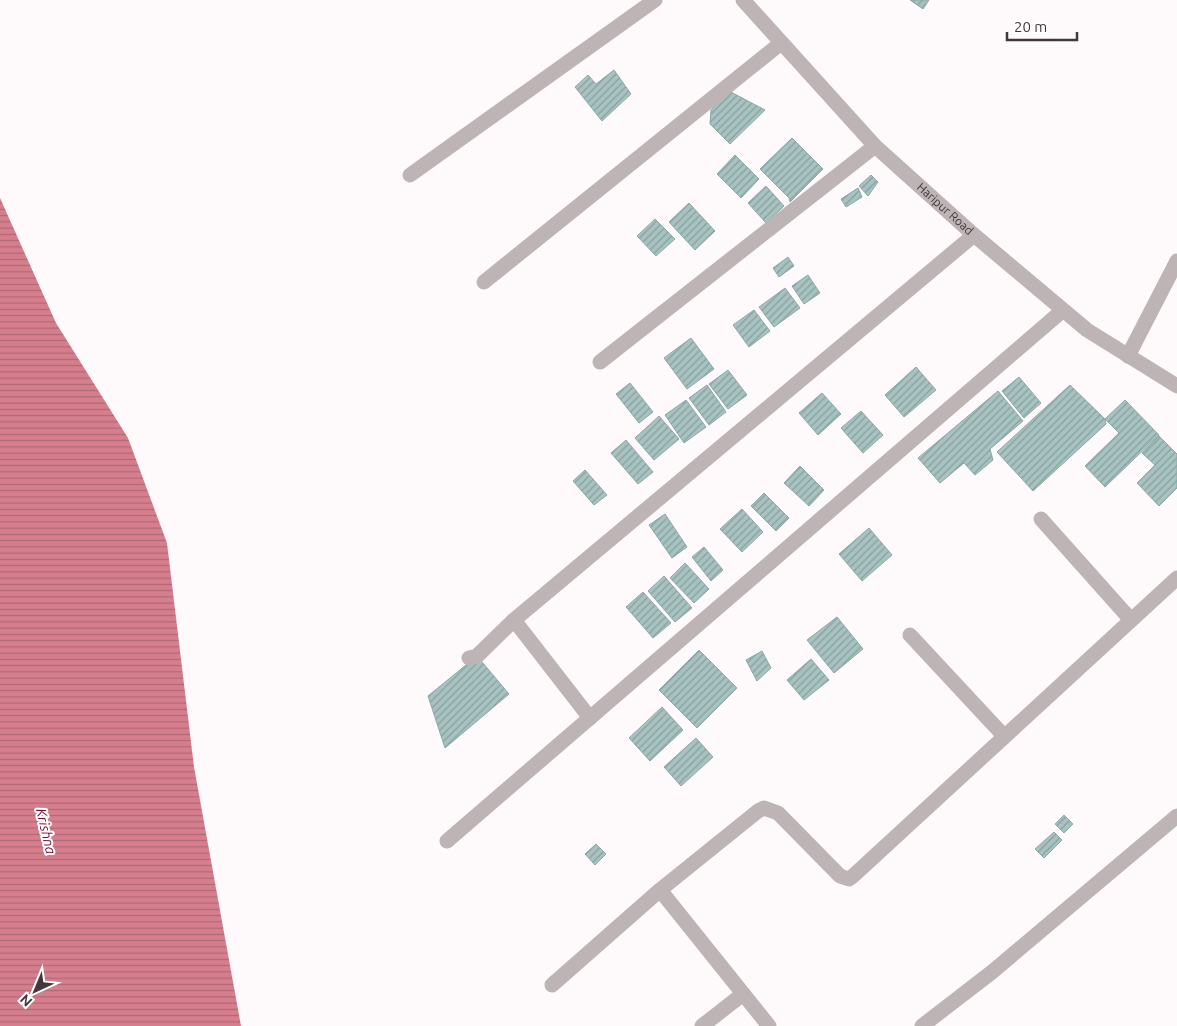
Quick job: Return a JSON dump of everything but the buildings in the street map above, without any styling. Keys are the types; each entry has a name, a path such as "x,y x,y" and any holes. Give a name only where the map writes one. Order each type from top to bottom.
{"street":[{"path":"410,175 655,0"},
{"name":"Haripur Road","path":"742,0 875,146 974,235 1062,311 1128,356 1177,386"},
{"path":"484,282 781,42"},
{"path":"600,362 875,146"},
{"path":"469,658 477,656 514,620 974,235"},
{"path":"1128,356 1177,261"},
{"path":"447,841 1062,311"},
{"path":"1041,519 1131,620"},
{"path":"552,985 660,890 764,808 778,813 840,876 848,878 1177,578"},
{"path":"514,620 590,718"},
{"path":"910,635 1004,736"},
{"path":"922,1026 992,972 1177,816"},
{"path":"660,890 769,1026"},
{"path":"702,1026 743,994"}],"water":[{"name":"Krishna","path":"0,198 56,323 128,438 167,543 194,767 241,1026 0,1026"}]}
